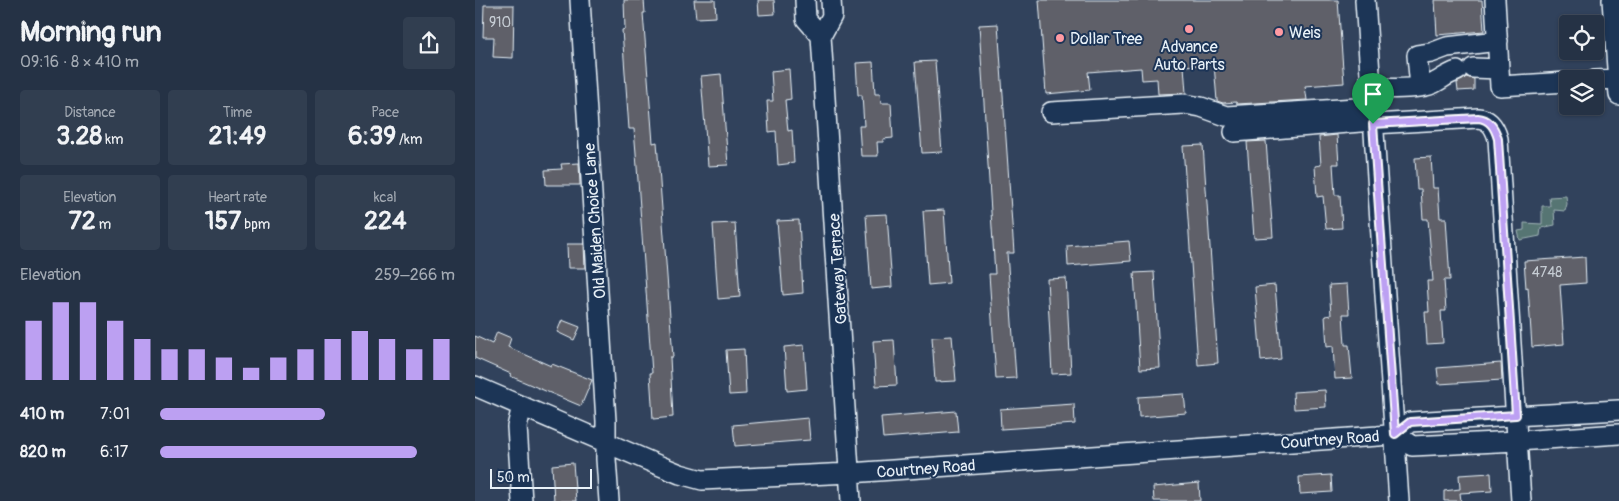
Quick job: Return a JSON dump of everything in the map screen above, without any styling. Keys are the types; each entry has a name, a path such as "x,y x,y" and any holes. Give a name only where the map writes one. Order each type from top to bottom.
{"street":[{"name":"Old Maiden Choice Lane","path":"580,0 607,421 606,443 609,501"},
{"path":"805,0 806,19 821,36"},
{"name":"Gateway Terrace","path":"831,0 832,16 821,36 851,501"},
{"path":"1365,0 1399,501"},
{"path":"1495,0 1501,86 1559,82"},
{"path":"1604,83 1618,87 1617,29 1612,0"},
{"path":"1420,87 1417,54 1431,53 1447,47 1498,41"},
{"path":"1234,132 1372,110 1420,87 1431,85 1441,77 1465,70 1499,69"},
{"path":"1051,112 1184,104 1201,107 1226,116 1372,110 1478,118 1488,121 1496,131 1499,149 1521,501"},
{"name":"Courtney Road","path":"475,386 680,474 702,480 850,473 1395,434 1410,422 1619,410"},
{"path":"522,406 517,428 522,501"},
{"name":"Courtney Road","path":"1395,434 1412,446 1619,434"}],"green space":[{"path":"1566,196 1567,204 1565,211 1554,210 1555,225 1541,228 1540,236 1520,240 1518,231 1524,230 1524,223 1542,224 1542,206 1550,206 1549,197"}],"building":[{"path":"624,0 644,0 645,13 643,13 653,143 657,142 673,357 670,357 673,417 653,419 650,373 652,373 636,153 634,129 629,129 622,30 625,29"},
{"path":"694,0 715,0 716,17 696,18"},
{"path":"758,0 774,0 775,14 759,15"},
{"path":"1039,0 1338,0 1344,83 1305,86 1307,100 1223,103 1217,101 1214,64 1184,66 1186,93 1158,94 1157,79 1142,80 1141,68 1088,72 1090,90 1046,94"},
{"path":"1435,0 1482,0 1484,31 1437,35"},
{"path":"484,5 514,5 513,58 493,57 494,37 483,37"},
{"path":"998,24 1014,253 1007,253 1016,378 996,379 989,274 995,274 979,25"},
{"path":"935,61 942,152 922,153 915,62"},
{"path":"873,62 875,94 880,94 881,103 891,103 893,138 877,142 878,156 861,156 859,126 864,126 862,95 858,95 856,63"},
{"path":"789,69 791,99 785,100 788,131 792,130 794,163 778,165 776,131 769,132 767,101 773,101 771,71"},
{"path":"721,74 728,165 708,166 701,76"},
{"path":"1466,77 1474,79 1474,90 1458,91 1457,83"},
{"path":"1337,135 1339,164 1333,164 1335,195 1340,195 1342,228 1326,229 1323,196 1317,197 1315,166 1321,165 1319,137"},
{"path":"1266,141 1273,237 1254,238 1247,142"},
{"path":"1203,145 1218,363 1198,365 1183,146"},
{"path":"1431,157 1433,188 1438,188 1440,218 1446,218 1450,280 1444,280 1446,311 1441,311 1443,343 1427,344 1425,312 1429,312 1427,281 1433,281 1428,219 1423,219 1421,189 1417,189 1415,158"},
{"path":"579,163 580,185 546,185 545,170 562,169 561,164"},
{"path":"944,210 949,283 928,285 923,211"},
{"path":"887,214 892,287 871,289 866,215"},
{"path":"799,220 803,293 783,295 777,221"},
{"path":"735,223 740,297 718,299 713,224"},
{"path":"1129,241 1131,261 1068,266 1067,246"},
{"path":"567,244 584,244 585,268 568,268"},
{"path":"1585,257 1586,283 1560,285 1564,344 1532,347 1528,287 1526,288 1524,261"},
{"path":"1154,272 1160,368 1140,369 1134,273"},
{"path":"1066,278 1071,373 1052,374 1047,279"},
{"path":"1347,284 1349,314 1343,314 1345,345 1349,345 1352,378 1335,379 1333,346 1327,347 1325,316 1331,315 1329,285"},
{"path":"1275,285 1281,359 1261,361 1255,287"},
{"path":"562,320 580,327 574,340 557,332"},
{"path":"497,332 511,338 508,347 551,366 552,364 592,380 581,406 510,376 511,374 475,358 475,336 492,344"},
{"path":"952,336 956,381 935,382 932,337"},
{"path":"894,340 897,385 876,386 873,341"},
{"path":"804,345 807,389 787,391 784,347"},
{"path":"744,349 746,394 729,395 726,350"},
{"path":"1501,363 1502,380 1439,384 1437,368"},
{"path":"1325,390 1326,407 1294,409 1293,392"},
{"path":"1184,394 1186,413 1139,417 1138,397"},
{"path":"1074,404 1075,424 1001,429 1000,409"},
{"path":"956,411 958,432 883,438 881,417"},
{"path":"808,418 810,440 735,446 733,425"},
{"path":"573,463 576,501 554,501 552,465"},
{"path":"1491,473 1492,491 1460,493 1461,501 1444,501 1444,491 1460,489 1459,475"},
{"path":"1331,475 1332,492 1300,494 1299,477"},
{"path":"1199,483 1200,501 1154,501 1153,487"}],"place":[{"name":"Advance Auto Parts","path":"1189,29"},
{"name":"Weis","path":"1279,32"},
{"name":"Dollar Tree","path":"1060,38"}],"route":[{"path":"1483,118 1496,131 1516,415 1410,422 1395,434 1373,124 1483,118"}]}
